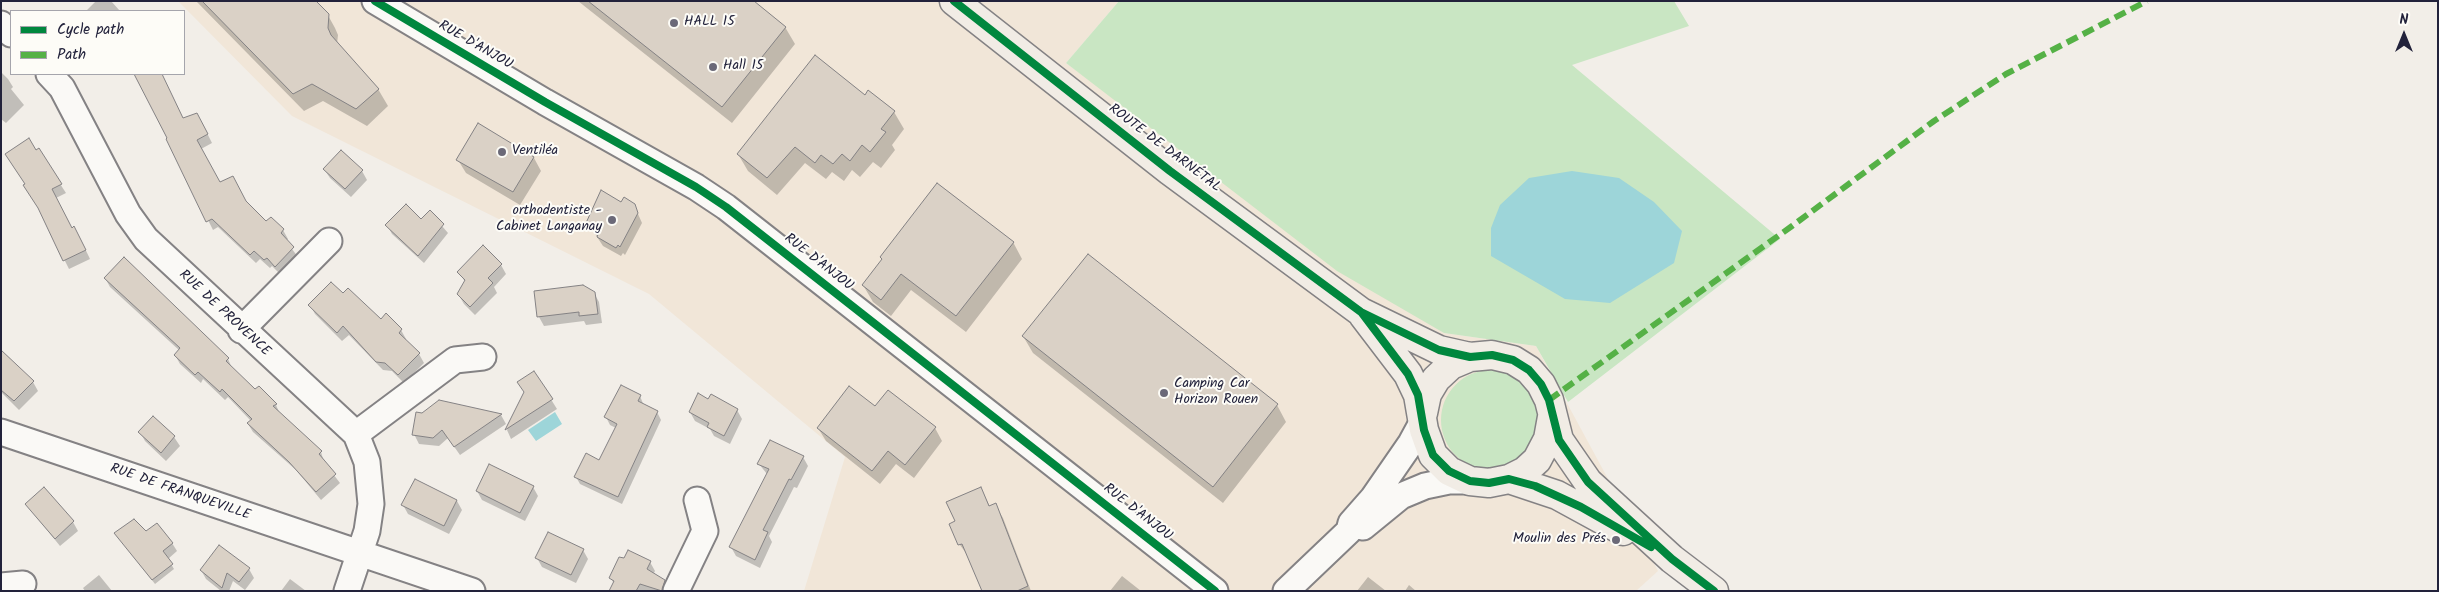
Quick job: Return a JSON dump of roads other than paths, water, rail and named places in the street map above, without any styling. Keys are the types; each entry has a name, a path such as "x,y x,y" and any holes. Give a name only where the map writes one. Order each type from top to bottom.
{"main road":[{"name":"ROUTE DE DARNÉTAL","path":"954,1 1170,171 1362,312"},
{"path":"1362,312 1440,350 1470,356 1492,355 1514,360 1529,370 1541,384 1549,400 1559,440 1588,482 1672,559 1714,591"},
{"path":"1362,312 1408,374 1418,395 1424,430 1433,455 1449,471 1470,481 1489,483 1510,480 1535,486 1581,507 1672,559"},
{"path":"1423,417 1427,394 1436,379 1451,365 1470,356"},
{"path":"1510,480 1525,471 1536,460 1548,439 1552,417"}],"street":[{"name":"RUE D'ANJOU","path":"374,1 696,187 726,207 1215,591"},
{"path":"1,24 10,33"},
{"name":"RUE DE PROVENCE","path":"51,75 62,88 123,206 142,234 241,330 356,434 367,462 371,504 367,530 347,591"},
{"path":"241,330 329,241"},
{"path":"356,434 455,360 482,357"},
{"path":"1286,591 1349,531 1351,523 1373,498 1411,443 1423,417"},
{"name":"RUE DE FRANQUEVILLE","path":"1,432 472,591"},
{"path":"1349,531 1360,530 1401,496 1417,489 1449,481 1470,481"},
{"path":"676,591 705,531 697,500"}],"water":[{"path":"1572,171 1619,178 1654,202 1682,231 1674,263 1610,303 1565,299 1491,256 1491,228 1500,205 1529,178"},
{"path":"555,412 562,424 536,441 528,430"}],"place":[{"name":"HALL 15","path":"674,23"},
{"name":"Hall 15","path":"713,67"},
{"name":"Ventiléa","path":"502,152"},
{"name":"orthodentiste - Cabinet Langanay","path":"612,220"},
{"name":"Camping Car Horizon Rouen","path":"1164,393"},
{"name":"Moulin des Prés","path":"1616,540"}]}
